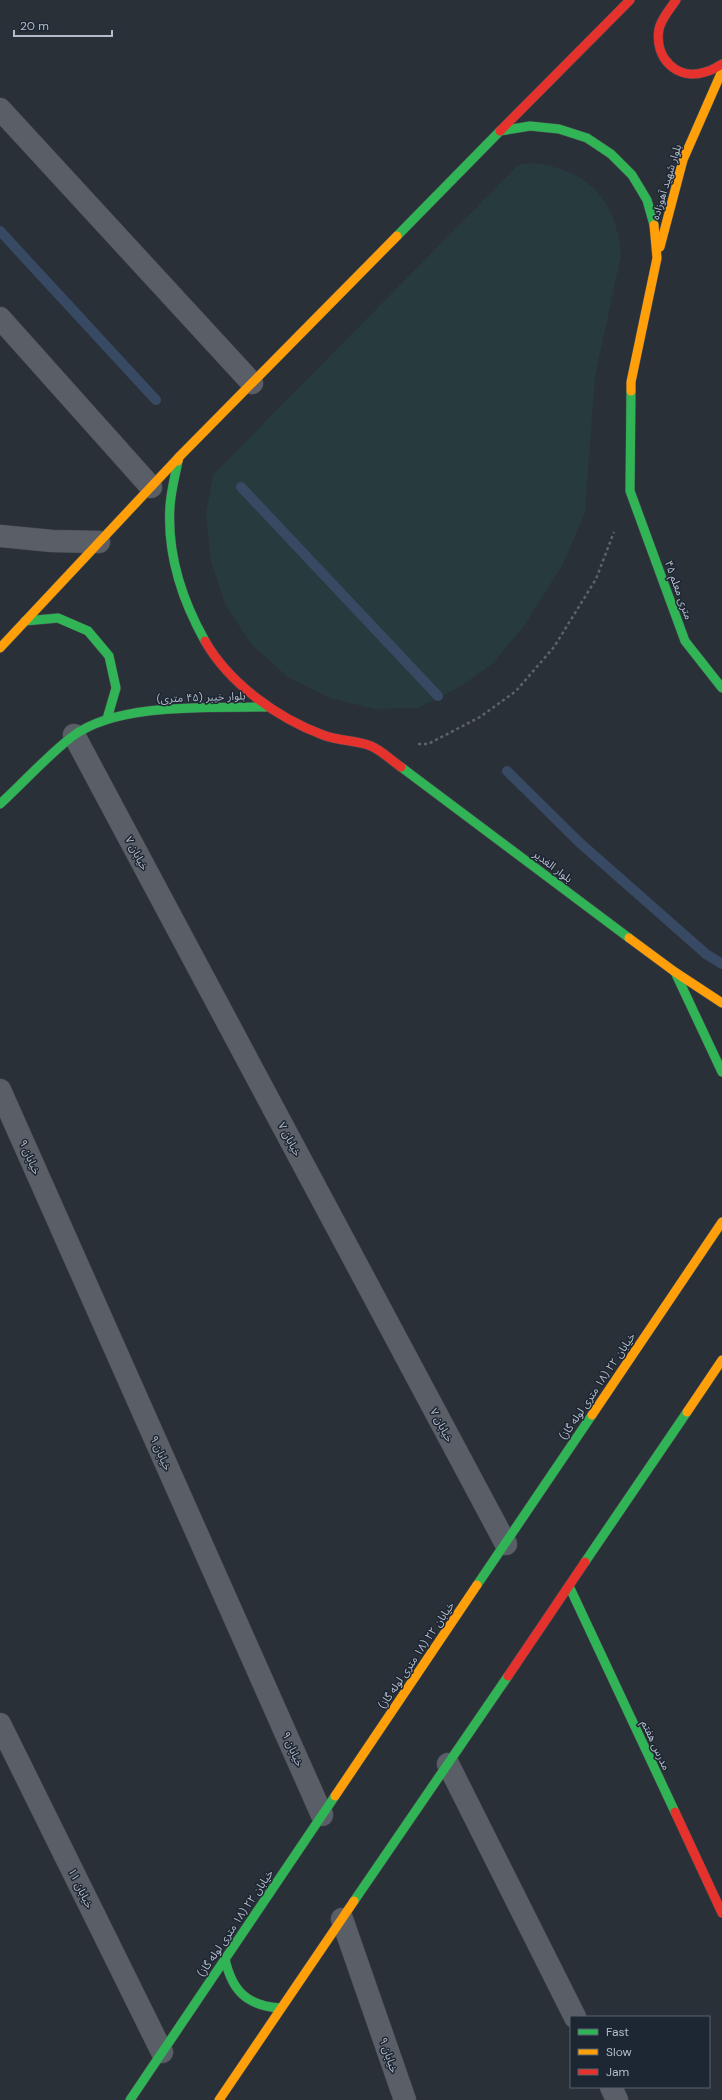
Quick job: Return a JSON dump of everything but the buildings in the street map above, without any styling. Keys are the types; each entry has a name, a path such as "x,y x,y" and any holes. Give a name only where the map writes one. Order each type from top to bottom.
{"main road":[{"path":"0,648 179,457 630,0"},
{"path":"676,0 659,28 658,49 666,64 684,74 704,73 722,64"},
{"name":"بلوار شهید آهوزاده","path":"657,258 683,160 722,71"},
{"path":"500,131 530,126 559,129 587,138 611,154 632,175 647,200 655,228 657,258 632,382 630,491"},
{"path":"179,457 169,513 175,569 193,623 224,670 266,707 317,733 372,746"},
{"name":"۴۵ متری معلم","path":"630,491 685,641 722,688"},
{"path":"25,621 58,618 88,631 109,656 116,688 107,719"},
{"name":"بلوار خیبر (۴۵ متری)","path":"0,804 74,735 107,719 159,709 266,707"},
{"name":"بلوار الغدیر","path":"372,746 675,972 722,1003"},
{"path":"675,972 722,1072"},
{"name":"خیابان ۲۲ (۱۸ متری لوله گاز)","path":"130,2100 722,1222"},
{"path":"219,2100 722,1360"},
{"name":"مدرس هفتم","path":"569,1586 722,1913"},
{"path":"225,1959 227,1971 238,1992 258,2006 281,2008"}],"street":[{"path":"0,108 252,383"},
{"path":"0,318 9,342 151,487"},
{"path":"0,536 52,541 99,542"},
{"name":"خیابان ۷","path":"74,735 506,1544"},
{"name":"خیابان ۹","path":"0,1090 322,1815"},
{"name":"خیابان ۱۱","path":"0,1724 162,2052"},
{"path":"448,1764 574,2016"},
{"name":"خیابان ۹","path":"342,1919 405,2100"},
{"path":"611,2088 617,2100"}],"path":[{"path":"372,746 428,744 480,717 516,691 554,648 596,578 630,491"}],"green space":[{"path":"531,163 551,166 568,172 583,180 596,190 606,203 613,218 618,235 621,255 595,377 585,512 564,562 524,626 492,664 461,686 419,708 375,709 330,698 288,677 252,645 226,606 211,561 206,514 213,475 518,165"}],"waterway":[{"path":"0,231 156,400"},
{"path":"241,487 438,696"},
{"path":"507,771 580,843 706,954 722,964"}],"traffic: fast":[{"path":"397,236 500,131 530,126 559,129 587,138 611,154 632,175 647,200 654,225"},
{"path":"631,391 630,491 685,641 722,688"},
{"path":"178,461 170,506 171,541 183,593 189,609 205,641"},
{"path":"25,621 58,618 88,631 109,656 116,688 107,719"},
{"path":"0,804 64,743 92,725 115,717 166,709 266,707"},
{"path":"401,767 629,938"},
{"path":"675,972 722,1072"},
{"path":"585,1562 687,1412"},
{"path":"477,1585 592,1415"},
{"path":"569,1586 675,1812"},
{"path":"354,1901 508,1676"},
{"path":"130,2100 335,1796"},
{"path":"225,1959 232,1980 243,1995 259,2004 281,2008"}],"traffic: slow":[{"path":"660,247 683,160 722,71"},
{"path":"631,391 631,382 657,258 654,225"},
{"path":"178,461 179,457 397,236"},
{"path":"0,648 179,457"},
{"path":"629,938 675,972 722,1003"},
{"path":"592,1415 722,1222"},
{"path":"687,1412 722,1360"},
{"path":"335,1796 477,1585"},
{"path":"219,2100 354,1901"}],"traffic: jam":[{"path":"500,131 630,0"},
{"path":"676,0 664,18 659,29 658,40 664,58 670,65 685,73 695,74 714,69 722,64"},
{"path":"205,641 227,671 241,685 272,709 306,728 323,735 371,746 401,767"},
{"path":"508,1676 585,1562"},
{"path":"675,1812 722,1913"}]}
